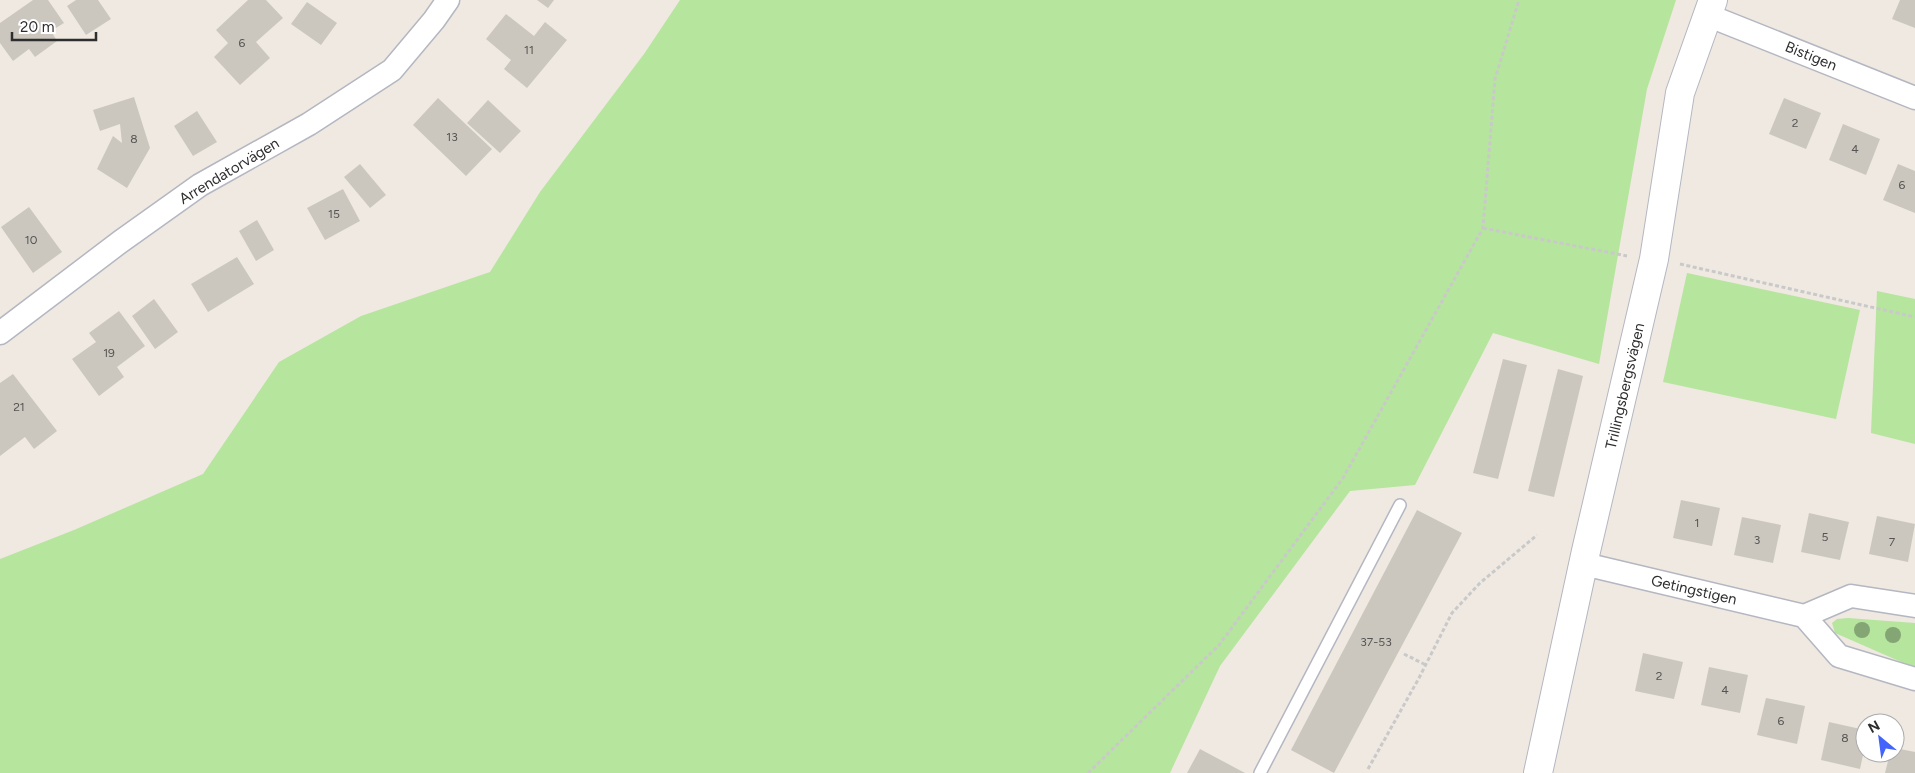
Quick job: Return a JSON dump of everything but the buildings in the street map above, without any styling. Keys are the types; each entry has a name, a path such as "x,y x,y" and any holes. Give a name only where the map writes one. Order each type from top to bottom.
{"street":[{"name":"Arrendatorvägen","path":"0,333 120,242 200,185 309,124 392,70 434,20 448,0"},
{"name":"Bistigen","path":"1710,7 1915,98"},
{"name":"Trillingsbergsvägen","path":"1538,773 1654,258 1680,93 1710,7"},
{"name":"Getingstigen","path":"1584,564 1804,616"},
{"path":"1915,606 1851,596 1804,616 1839,656 1915,679"}],"lane":[{"path":"1260,773 1400,505"}],"path":[{"path":"1088,773 1219,646 1343,478 1483,228 1495,79 1520,0"},
{"path":"1483,228 1634,257 1654,258 1915,317"},
{"path":"1368,769 1426,665 1452,613 1480,583 1537,535"},
{"path":"1404,654 1426,665"}],"green space":[{"path":"680,0 1676,0 1647,89 1599,364 1493,333 1415,485 1350,491 1220,666 1170,773 0,773 0,559 74,530 203,474 279,362 361,316 490,272 540,192 644,54"},
{"path":"1687,273 1860,310 1836,419 1663,382"},
{"path":"1877,291 1915,299 1915,444 1871,433"},
{"path":"1848,618 1915,623 1915,668 1835,633 1832,623 1837,619"}]}
